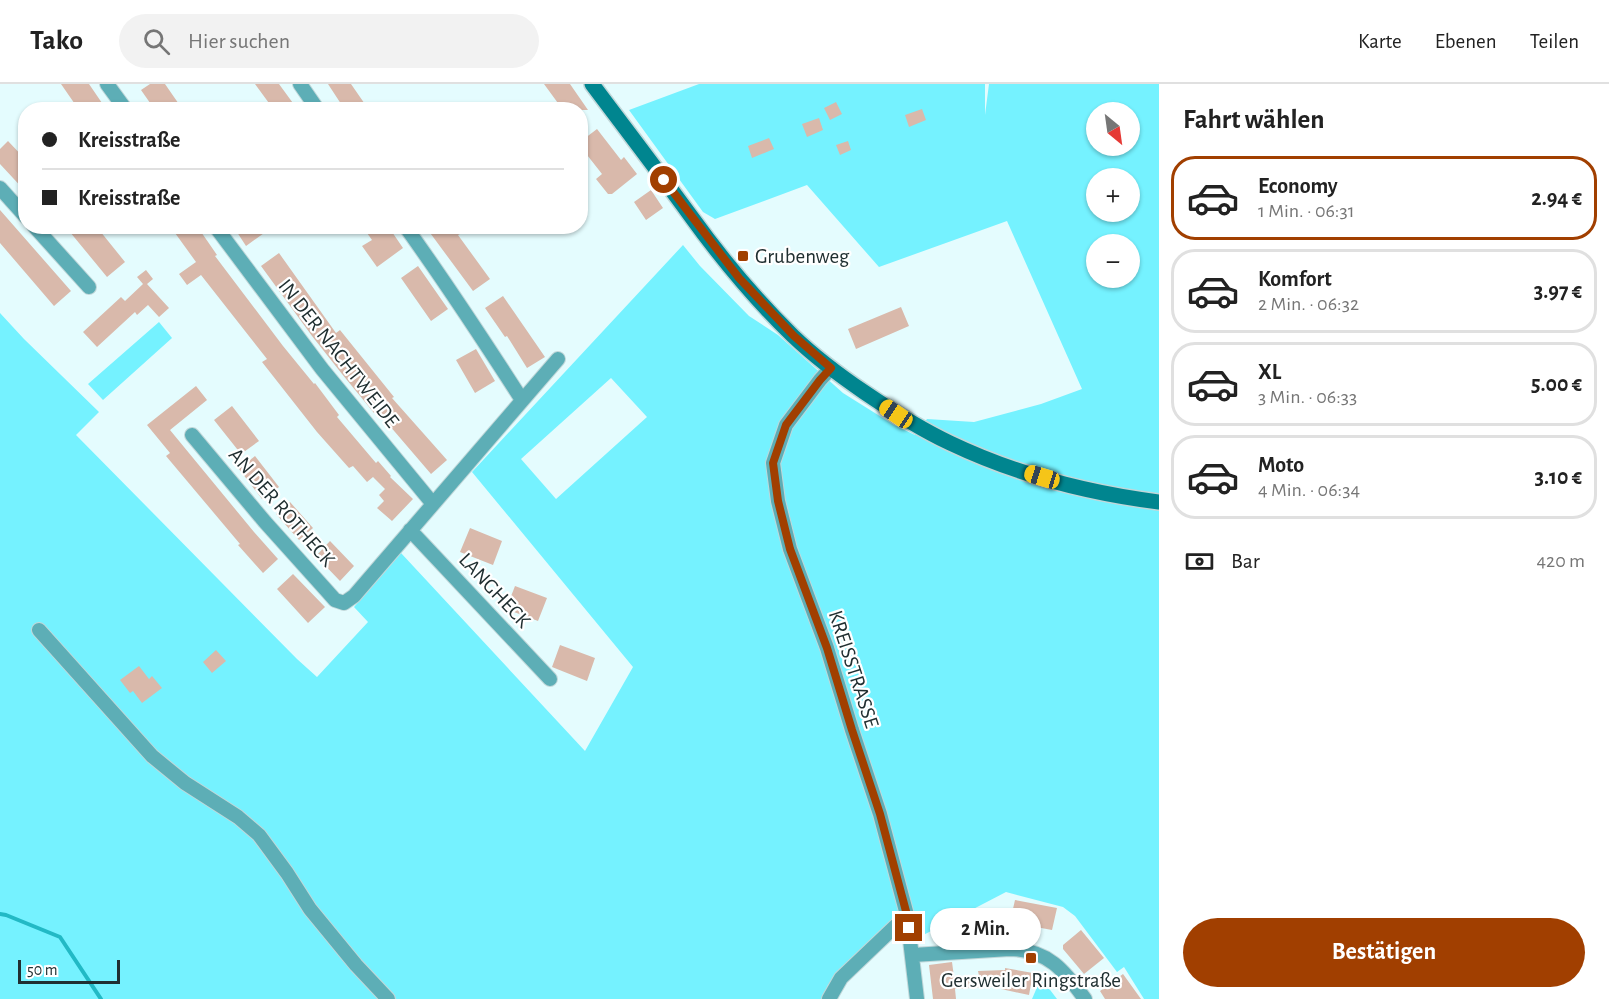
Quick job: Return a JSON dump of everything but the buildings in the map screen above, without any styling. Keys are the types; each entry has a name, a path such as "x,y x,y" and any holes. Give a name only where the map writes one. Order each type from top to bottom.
{"street":[{"path":"107,84 120,102"},
{"path":"300,84 312,102"},
{"path":"592,84 739,278 794,336 831,368 896,414 949,443 1004,466 1072,485 1159,502"},
{"path":"0,188 18,208"},
{"path":"41,234 89,287"},
{"name":"IN DER NACHTWEIDE","path":"221,234 322,369 433,504"},
{"path":"411,234 484,340 522,400"},
{"path":"410,530 558,359"},
{"name":"KREISSTRASSE","path":"831,368 786,425 773,463 778,501 790,549 827,648 880,814 907,915 917,999"},
{"name":"AN DER ROTHECK","path":"192,435 265,522 335,600 344,603 354,596 410,530"},
{"name":"LANGHECK","path":"410,530 550,679"},
{"path":"39,630 152,756 185,783 238,817 258,835 287,873 310,909 356,965 388,999"},
{"path":"829,999 841,978 907,915"},
{"path":"913,956 1023,949 1049,959 1061,969 1085,999"}],"shaded area":[{"path":"699,84 985,84 985,115 989,84 1159,84 1159,999 1144,999 1124,967 1117,972 1075,916 1063,907 1006,892 908,943 903,912 839,973 828,985 822,999 0,999 0,313 99,412 76,435 317,677 368,622 354,607 401,553 585,751 633,667 472,472 683,245 700,266 749,316 778,335 843,393 894,425 915,435 927,419 974,422 1041,404 1082,389 1007,221 879,267 807,185 715,219 703,212 629,110","holes":["611,378 647,417 556,499 521,459"]},
{"path":"159,322 172,338 103,400 88,384"},
{"path":"1041,978 1057,999 1032,999"}],"waterway":[{"path":"0,914 60,937 101,999"}],"place":[{"name":"Grubenweg","path":"743,256"},
{"name":"Gersweiler Ringstraße","path":"1031,958"}],"route":[{"path":"664,180 739,278 794,336 831,368 786,425 773,463 778,501 790,549 827,648 880,814 909,928"}]}
